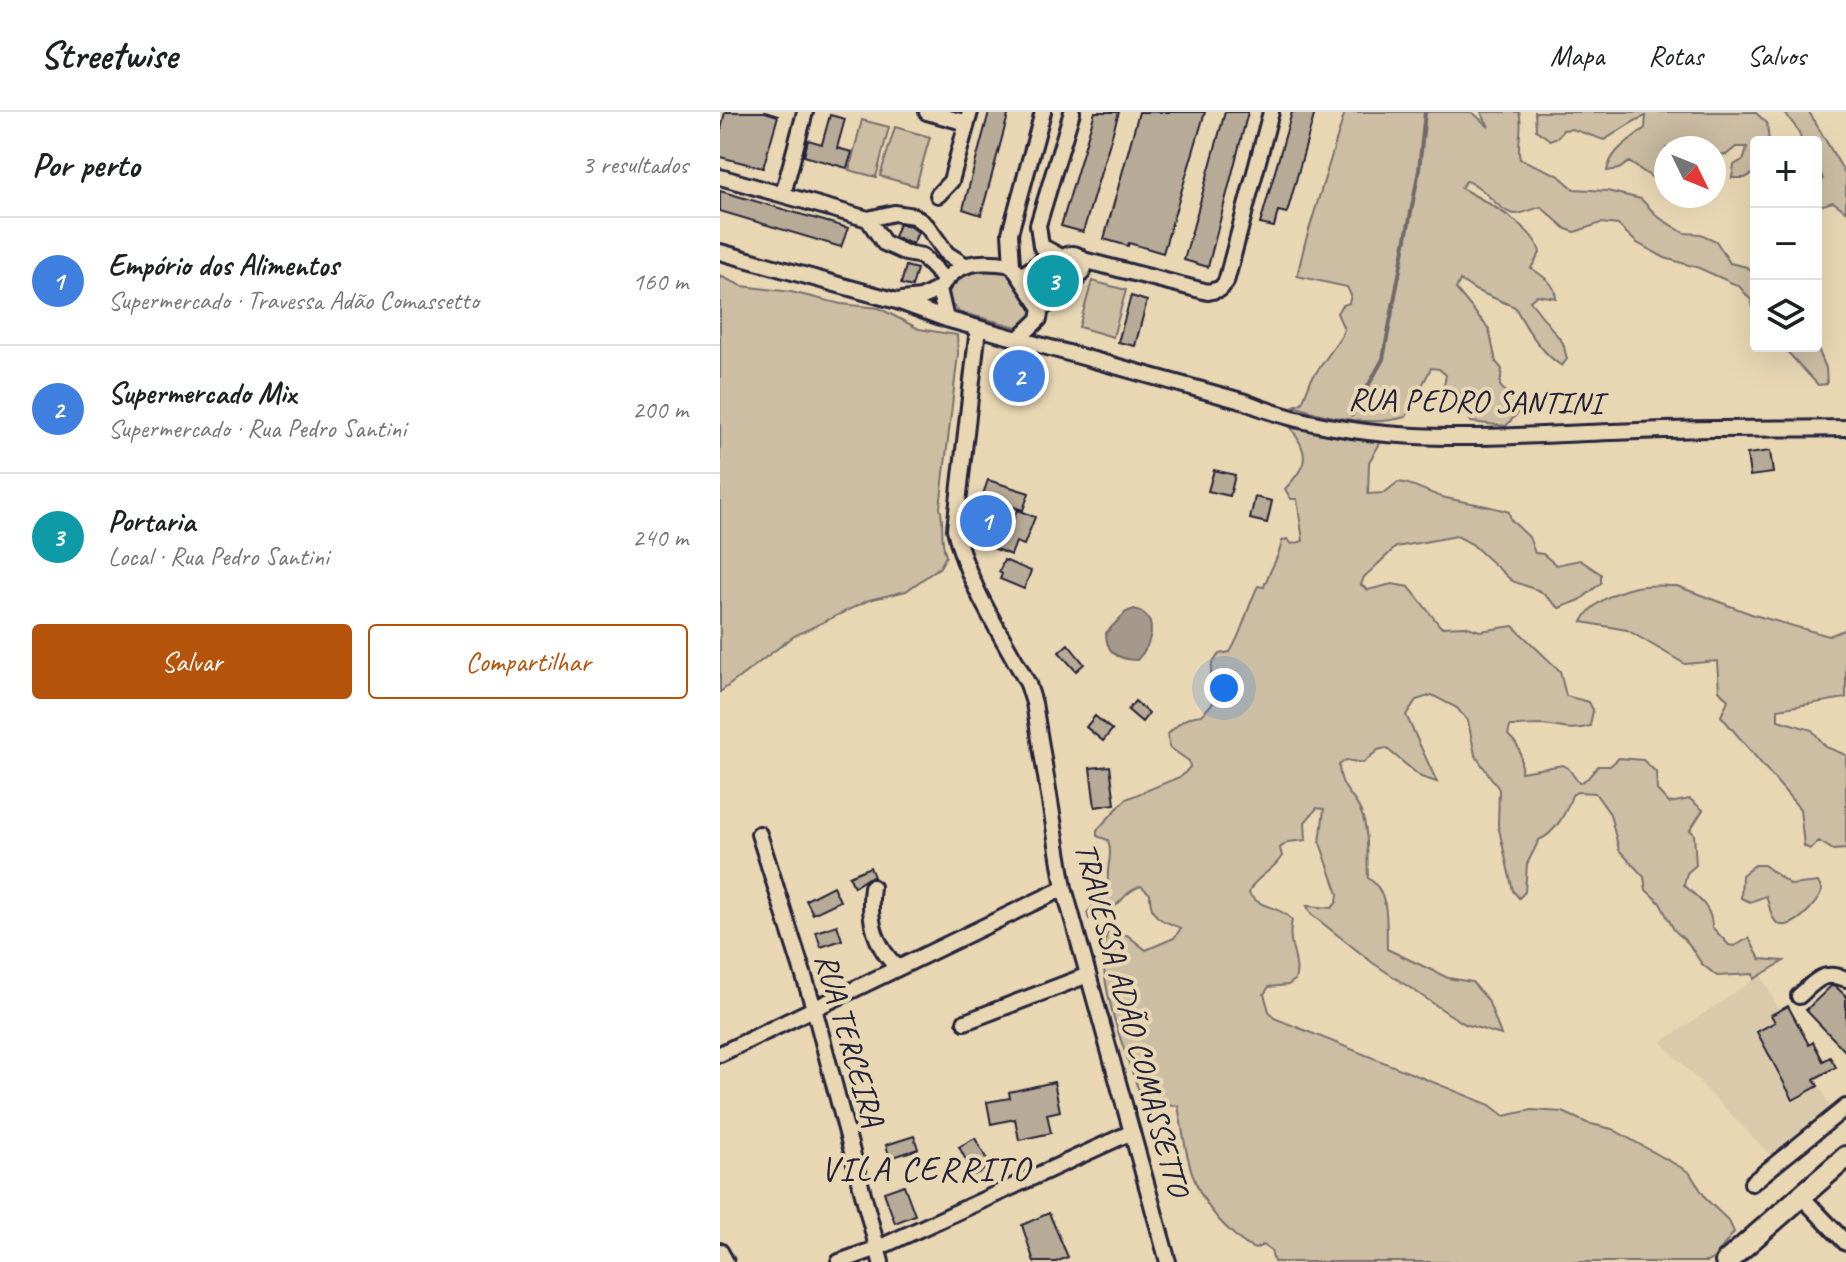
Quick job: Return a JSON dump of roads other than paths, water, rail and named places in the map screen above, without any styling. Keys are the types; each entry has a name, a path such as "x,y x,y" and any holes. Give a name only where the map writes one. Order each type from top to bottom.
{"highway":[{"path":"1726,1262 1846,1157"}],"street":[{"path":"783,194 803,112"},
{"path":"927,112 968,118 951,181 938,195"},
{"path":"988,261 1010,233 1043,112"},
{"path":"1072,112 1038,225 1041,246 1059,256 1062,271 1069,277 1078,276"},
{"path":"897,301 921,298 942,285 963,264 988,261 1016,271 1071,254 1083,260 1208,292 1220,289 1226,282 1271,112"},
{"path":"720,177 868,219 894,213 914,216 927,226 947,254 963,264"},
{"path":"868,219 884,243 922,256 942,285 946,319"},
{"path":"1010,233 1016,271 1040,314 1048,337 1066,351"},
{"path":"922,256 936,239"},
{"path":"720,252 1019,338 1040,314 1071,291 1084,269 1083,260"},
{"name":"TRAVESSA ADÃO COMASSETTO","path":"978,328 955,529 959,548 1028,684 1034,703 1064,888 1168,1262"},
{"name":"RUA PEDRO SANTINI","path":"1019,338 1311,423 1369,433 1515,436 1846,428"},
{"name":"RUA TERCEIRA","path":"759,834 814,1008 880,1255"},
{"path":"872,887 869,906 872,926 878,942 898,968"},
{"path":"720,1054 1064,888"},
{"path":"1799,996 1820,977 1833,974 1846,979"},
{"path":"965,1022 1088,975"},
{"path":"1752,1183 1846,1107"},
{"path":"839,1262 880,1255 1132,1132"},
{"path":"1801,1196 1846,1243"},
{"path":"720,1251 726,1262"}],"waterway":[{"path":"1352,415 1383,359 1419,170 1425,112"}],"place":[{"name":"Portaria","path":"1053,281"},
{"name":"Supermercado Mix","path":"1019,376"},
{"name":"Empório dos Alimentos","path":"986,521"}],"district":[{"name":"VILA CERRITO","path":"926,1168"}]}
